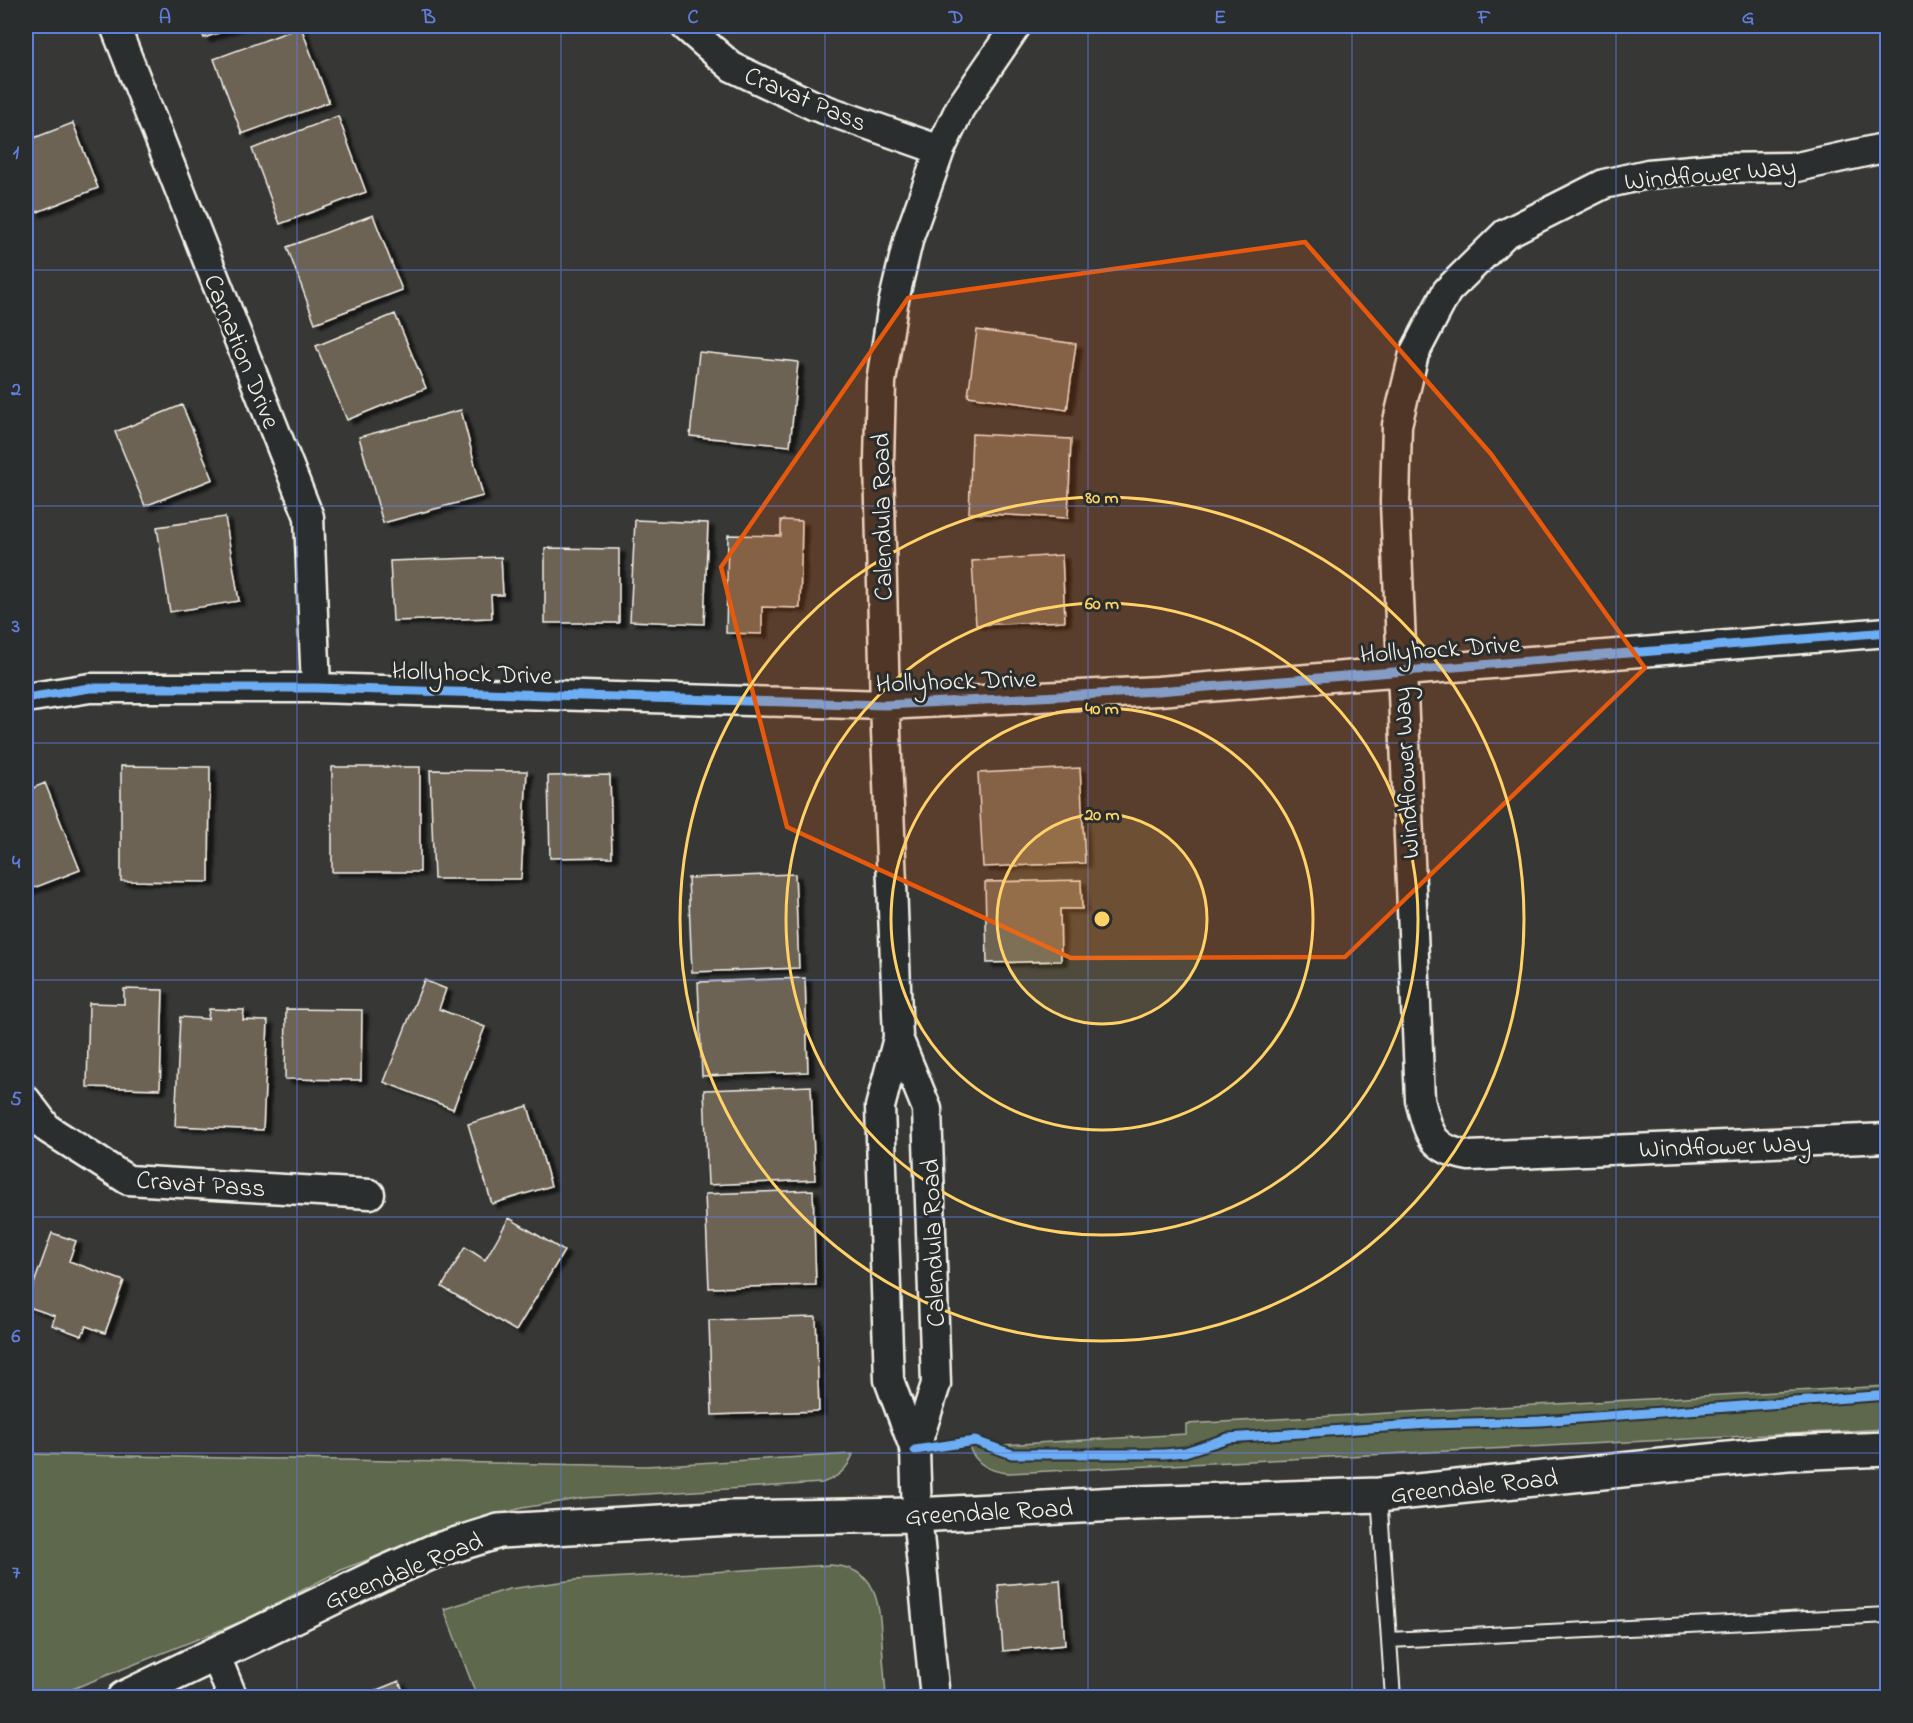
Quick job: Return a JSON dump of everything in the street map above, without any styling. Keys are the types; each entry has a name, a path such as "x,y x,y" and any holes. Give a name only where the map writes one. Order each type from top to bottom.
{"street":[{"name":"Carnation Drive","path":"115,26 309,517 316,688"},
{"name":"Cravat Pass","path":"685,26 732,67 815,106 940,150"},
{"name":"Calendula Road","path":"934,1698 918,1515 915,1450 889,1380 880,1107 898,1038 885,705 879,461 881,382 893,303 909,237 940,150 960,108 1016,26"},
{"name":"Windflower Way","path":"1887,147 1797,167 1713,168 1648,174 1604,184 1505,234 1447,291 1414,354 1397,425 1395,502 1400,672 1420,1100 1428,1129 1437,1144 1454,1153 1469,1156 1887,1138"},
{"name":"Hollyhock Drive","path":"26,698 90,688 316,688 885,705 1158,691 1887,632"},
{"name":"Calendula Road","path":"898,1038 927,1109 936,1384 915,1450"},
{"name":"Cravat Pass","path":"26,1100 48,1129 128,1180 370,1194"},
{"name":"Greendale Road","path":"124,1698 432,1552 499,1531 731,1518 918,1515 1135,1503 1379,1495 1787,1453 1887,1449"},
{"path":"215,1654 233,1698"}],"lane":[{"path":"1379,1495 1393,1698"},
{"path":"1389,1640 1887,1615"}],"highlighted area":[{"path":"1305,242 1491,454 1645,668 1345,957 1071,958 787,827 721,567 908,298"}],"green space":[{"path":"1887,1386 1887,1429 1009,1473 985,1466 969,1447 1186,1434 1186,1424"},
{"path":"26,1454 646,1466 853,1454 841,1472 822,1483 583,1498 522,1508 463,1524 343,1569 243,1621 50,1698 26,1697"},
{"path":"830,1565 846,1567 858,1573 867,1580 873,1590 879,1614 886,1697 477,1697 444,1609 509,1589 575,1580"}],"building":[{"path":"199,26 238,26 204,38"},
{"path":"301,27 329,102 242,134 214,59"},
{"path":"338,116 366,192 280,224 252,149"},
{"path":"73,123 98,188 35,213 26,192 26,169 28,168 26,141"},
{"path":"373,215 402,290 315,323 287,247"},
{"path":"395,314 426,388 347,420 316,346"},
{"path":"977,330 1076,344 1067,410 968,396"},
{"path":"699,352 798,362 790,446 690,436"},
{"path":"182,405 213,479 145,506 115,432"},
{"path":"461,410 483,496 383,523 359,437"},
{"path":"972,434 1071,439 1068,518 969,513"},
{"path":"225,517 239,601 170,612 157,527"},
{"path":"635,520 708,523 704,624 630,621"},
{"path":"781,520 802,521 800,608 762,607 762,634 726,633 728,535 781,536"},
{"path":"545,548 619,549 619,623 545,623"},
{"path":"1062,555 1065,621 976,625 972,561"},
{"path":"501,557 503,595 491,595 492,618 393,621 390,561"},
{"path":"121,766 210,767 209,882 121,881"},
{"path":"332,767 420,767 420,872 332,872"},
{"path":"1080,768 1085,863 983,867 978,773"},
{"path":"430,770 527,771 521,879 434,879"},
{"path":"610,775 612,857 550,858 548,776"},
{"path":"45,783 80,870 26,891 26,791"},
{"path":"795,874 799,968 692,972 688,878"},
{"path":"1081,880 1082,909 1060,909 1061,961 987,963 985,882"},
{"path":"805,978 808,1072 702,1076 698,982"},
{"path":"424,980 446,989 439,1009 485,1027 453,1109 384,1082"},
{"path":"124,989 163,990 160,1089 87,1087 89,1003 124,1004"},
{"path":"209,1009 244,1010 243,1020 268,1021 263,1130 175,1126 180,1017 208,1019"},
{"path":"286,1009 362,1010 361,1080 285,1079"},
{"path":"811,1086 815,1180 708,1185 704,1090"},
{"path":"528,1106 551,1186 492,1204 468,1124"},
{"path":"813,1190 816,1285 709,1288 705,1194"},
{"path":"509,1218 564,1251 516,1331 442,1287 465,1247 485,1260"},
{"path":"52,1233 76,1241 69,1261 124,1281 105,1333 86,1326 82,1336 52,1325 55,1316 26,1306"},
{"path":"816,1317 819,1411 712,1415 709,1320"},
{"path":"1060,1580 1065,1645 1003,1651 998,1585"},
{"path":"399,1681 406,1698 357,1698"}],"cycle path":[{"path":"26,698 90,688 316,688 885,705 1158,691 1888,632"},
{"path":"915,1450 975,1441 1012,1454 1164,1454 1185,1452 1228,1438 1428,1424 1540,1421 1888,1395"}]}
